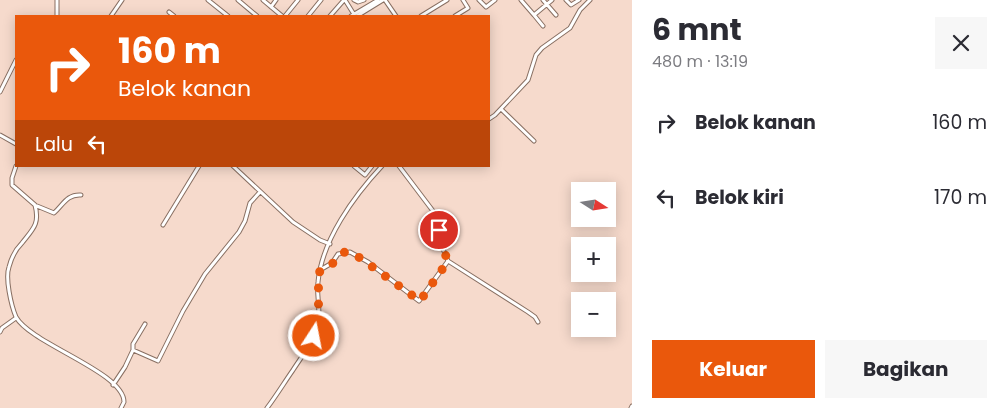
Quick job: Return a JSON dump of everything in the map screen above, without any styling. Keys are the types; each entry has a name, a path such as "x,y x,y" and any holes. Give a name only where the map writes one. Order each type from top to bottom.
{"street":[{"path":"56,0 57,15"},
{"path":"112,15 122,0"},
{"path":"208,0 222,14"},
{"path":"238,0 256,15"},
{"path":"263,0 283,15"},
{"path":"271,7 276,0"},
{"path":"285,15 298,0"},
{"path":"309,15 321,0"},
{"path":"331,15 345,0 353,15"},
{"path":"354,0 358,2 364,0"},
{"path":"356,15 378,0"},
{"path":"356,15 384,0 395,15"},
{"path":"423,15 447,0"},
{"path":"457,15 468,8 462,0"},
{"path":"479,0 486,7 495,0"},
{"path":"521,0 543,26"},
{"path":"543,0 556,16"},
{"path":"534,15 552,0"},
{"path":"566,0 571,5 579,0"},
{"path":"490,118 528,80 536,55 542,48 573,25 580,10 590,0"},
{"path":"169,12 173,15"},
{"path":"0,92 15,62"},
{"path":"501,109 534,141"},
{"path":"0,135 15,143"},
{"path":"16,167 12,185 36,206 48,212 54,213 67,198 81,195"},
{"path":"163,225 198,167"},
{"path":"234,167 293,222 320,240 330,244"},
{"path":"355,167 364,175 371,167"},
{"path":"267,408 314,336 319,320 318,282 320,270 338,225 359,192 381,167"},
{"path":"400,167 434,213 441,244 448,261 528,312 538,322"},
{"path":"133,350 158,361 183,311 205,274 239,232 250,203 260,192"},
{"path":"36,206 35,228 16,251 8,270 10,292 16,318 35,334 96,370 113,385 124,399 121,408"},
{"path":"320,270 332,263 338,254 350,252 368,262 420,301 448,261"},
{"path":"0,332 2,328 16,318"},
{"path":"113,385 125,367 133,350 132,344 145,324"}],"route":[{"path":"314,336 319,320 318,282 320,270 332,263 338,254 345,252 353,253 420,301 448,261 441,244 439,230"}]}
